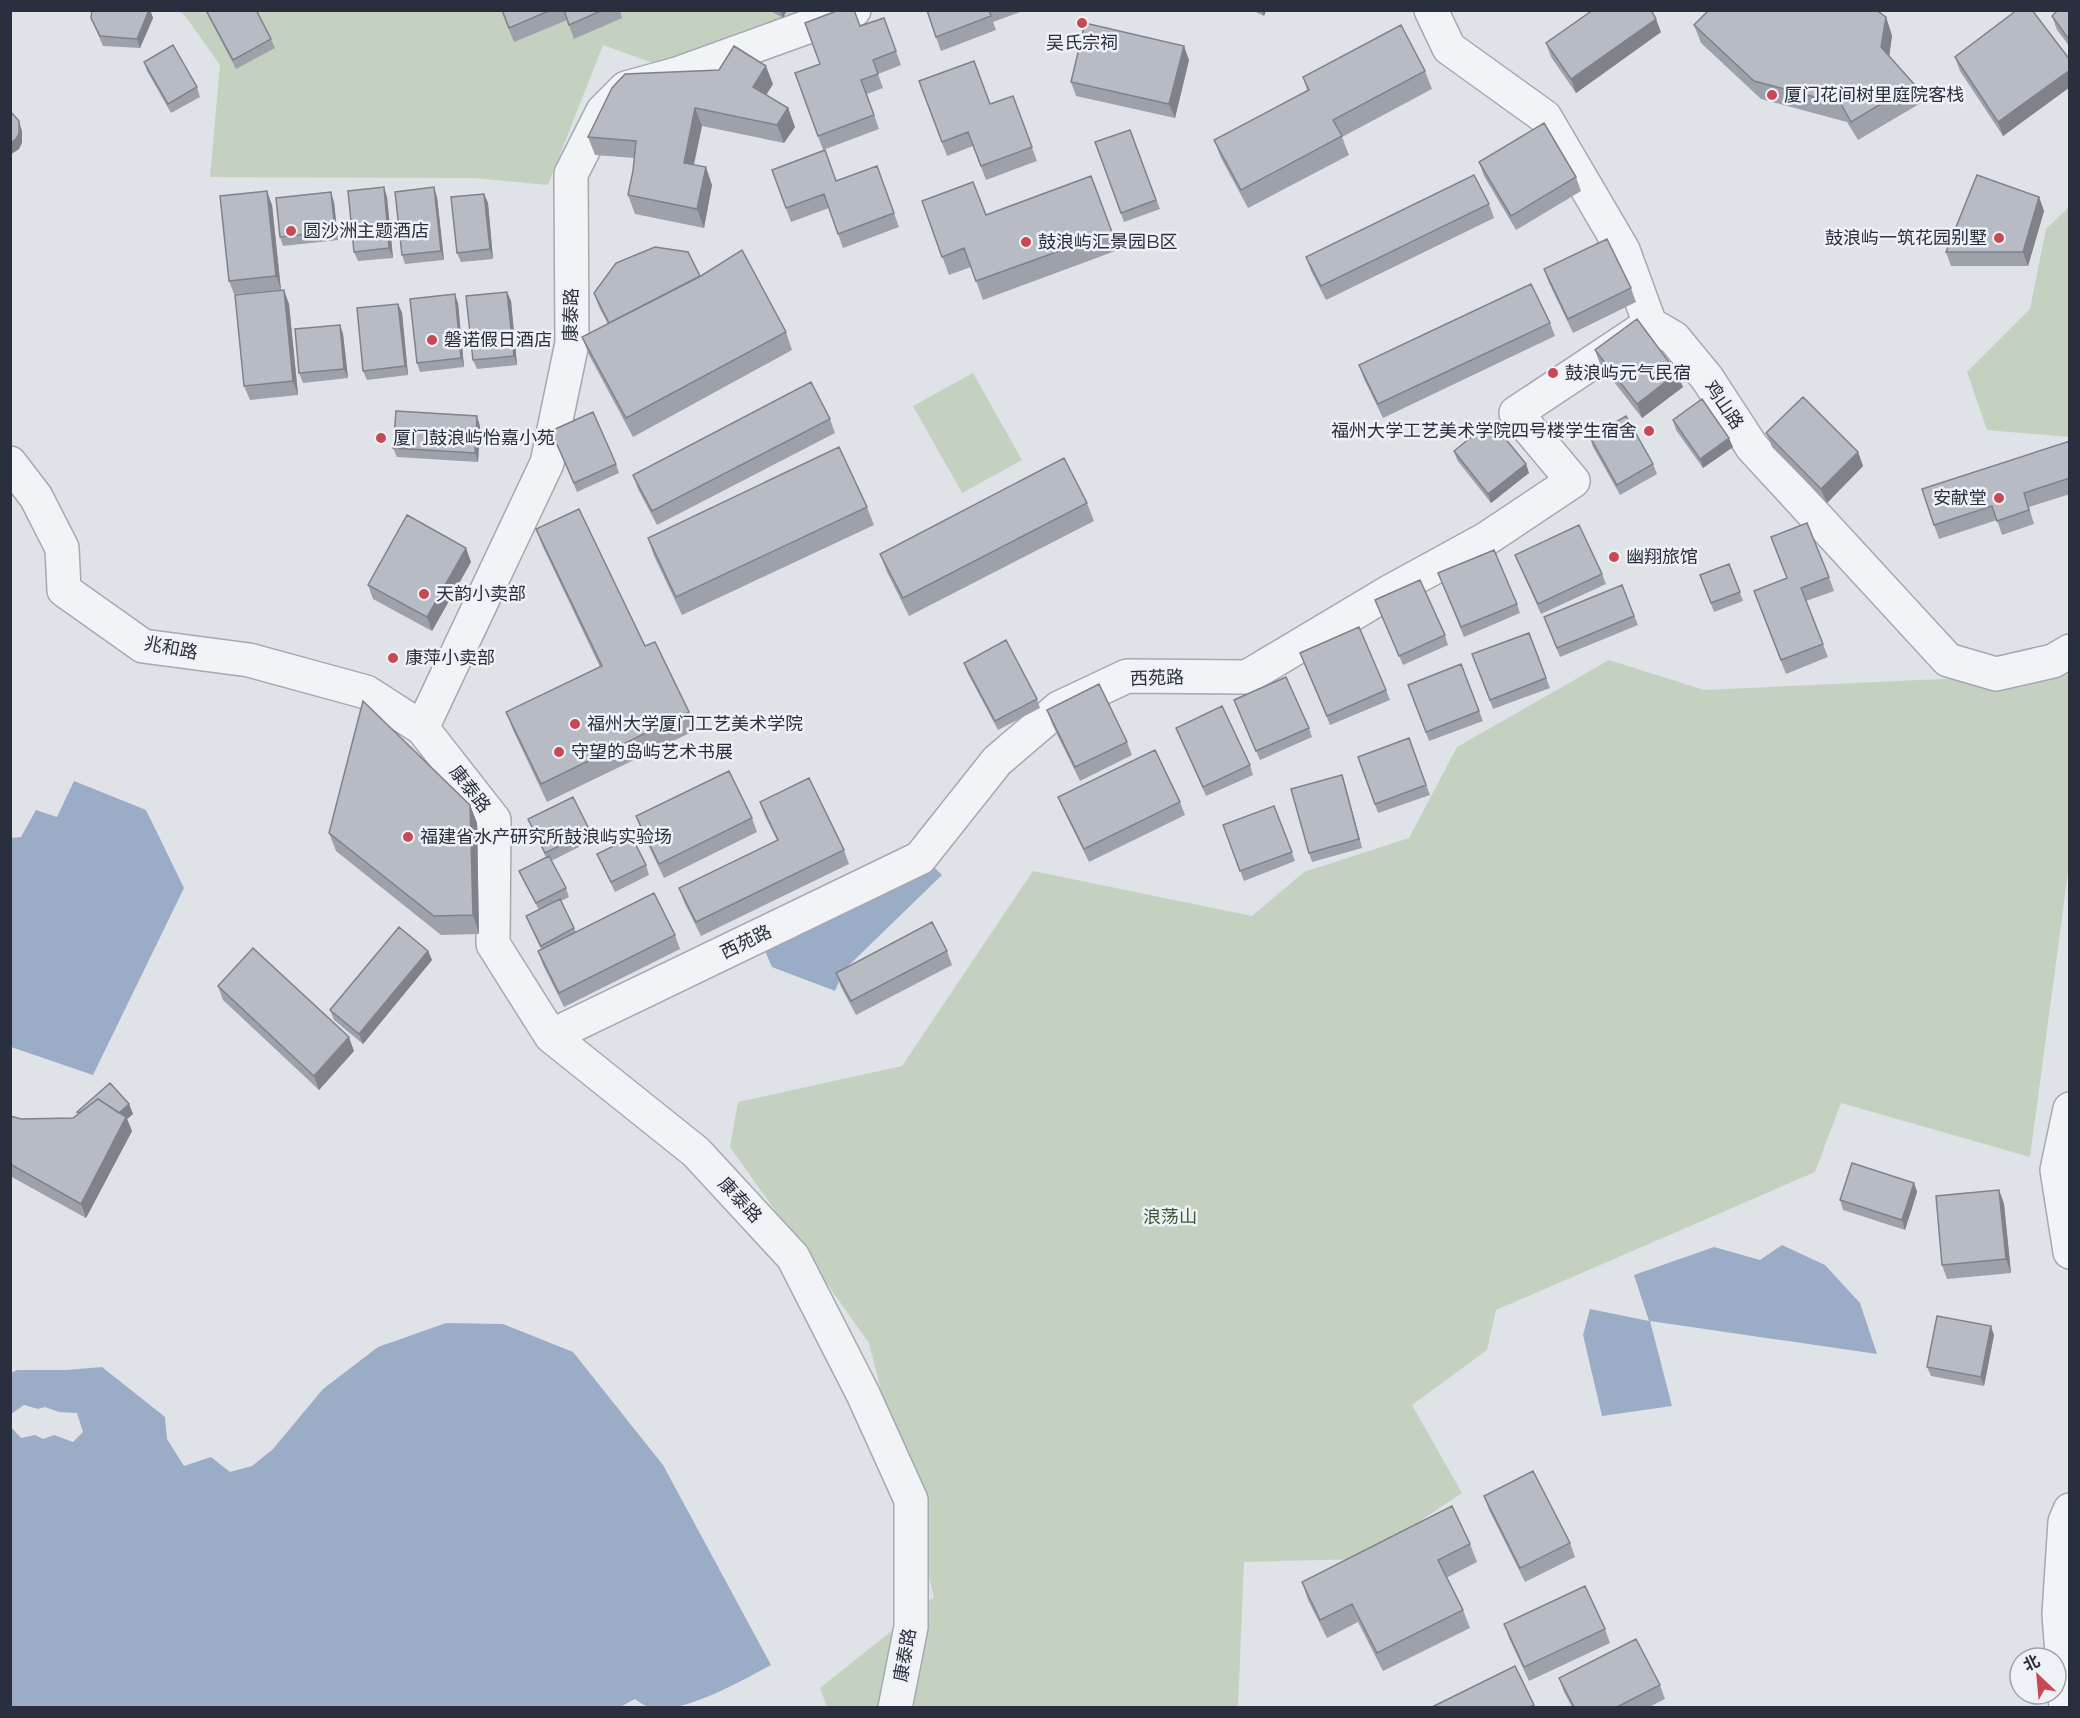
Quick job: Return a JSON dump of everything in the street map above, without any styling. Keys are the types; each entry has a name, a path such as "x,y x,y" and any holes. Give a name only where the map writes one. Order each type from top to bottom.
{"street":[{"name":"康泰路","path":"854,10 677,74 626,88 603,111 571,174 572,343 547,463 422,728 494,820 494,944 551,1036 696,1152 793,1257 863,1394 911,1500 912,1627 895,1707"},
{"path":"1431,10 1449,48 1545,117 1623,250 1650,324"},
{"name":"鸡山路","path":"1650,324 1674,338 1707,378 1752,447 1948,660 1996,675 2053,661 2070,651"},
{"name":"西苑路","path":"551,1036 920,858 997,761 1059,708 1127,676 1247,677 1391,591 1486,539 1573,480 1516,413 1650,324"},
{"name":"兆和路","path":"10,463 36,497 62,548 64,590 143,646 249,660 366,692 422,728"},
{"path":"2070,1109 2057,1170 2070,1252"},
{"path":"2066,1707 2059,1614 2065,1522 2070,1510"}],"green space":[{"path":"179,11 824,11 661,66 603,45 548,185 474,178 210,177 220,65 186,17"},
{"path":"2069,207 2069,437 1987,430 1967,372 2030,309 2046,229"},
{"path":"973,373 1022,460 962,493 913,406"},
{"name":"浪荡山","path":"1609,660 1704,690 2069,673 2069,865 2030,1157 1841,1103 1815,1172 1496,1310 1487,1350 1412,1405 1462,1493 1363,1559 1244,1562 1238,1707 827,1707 820,1688 934,1597 869,1343 730,1147 738,1102 902,1066 1033,871 1252,916 1304,872 1409,838 1457,747"}],"water":[{"path":"74,781 146,810 184,888 93,1075 11,1047 11,838 21,837 36,810 57,817"},
{"path":"930,863 942,875 844,970 835,991 772,967 762,944"},
{"path":"1782,1245 1825,1265 1860,1303 1877,1354 1650,1321 1672,1406 1602,1416 1583,1335 1590,1309 1649,1321 1634,1275 1714,1247 1760,1260"},
{"path":"446,1323 503,1324 573,1352 663,1465 771,1665 710,1696 676,1707 660,1708 646,1706 635,1699 618,1708 11,1707 11,1427 21,1438 35,1435 43,1439 54,1435 73,1442 83,1432 77,1413 59,1412 45,1407 38,1409 24,1405 11,1414 11,1373 17,1370 102,1367 165,1417 167,1439 184,1466 211,1457 230,1472 252,1466 273,1449 323,1389 378,1347"}],"building":[{"path":"92,10 149,10 137,39 100,36 91,18"},
{"path":"206,10 256,10 271,39 233,60"},
{"path":"502,10 551,10 509,28"},
{"path":"564,10 603,10 569,25"},
{"path":"839,10 854,10 860,26 884,18 896,51 873,60 878,74 861,80 874,115 818,136 795,73 820,64 805,23"},
{"path":"927,10 989,10 991,16 936,37"},
{"path":"1593,10 1651,10 1656,19 1571,79 1546,43"},
{"path":"1709,10 1876,10 1886,17 1881,47 1914,84 1851,122 1841,104 1754,81 1694,25"},
{"path":"2017,10 2032,10 2070,60 2070,70 1998,122 1955,57"},
{"path":"2058,10 2070,10 2070,41 2052,16"},
{"path":"1085,23 1184,46 1169,104 1071,82"},
{"path":"1401,25 1425,71 1333,120 1342,136 1241,190 1214,140 1309,90 1303,77"},
{"path":"173,45 197,87 168,104 144,62"},
{"path":"734,46 766,66 753,87 788,108 777,125 695,108 684,163 706,167 697,209 628,195 636,141 588,137 612,88 625,74 719,70"},
{"path":"974,61 990,104 1013,96 1032,147 981,166 968,132 942,142 919,81"},
{"path":"10,111 19,121 19,134 10,143"},
{"path":"1544,123 1576,177 1511,216 1479,162"},
{"path":"1130,130 1156,200 1121,213 1095,142"},
{"path":"825,150 836,181 877,166 894,213 838,234 824,194 786,208 772,170"},
{"path":"1474,175 1489,204 1321,286 1306,257"},
{"name":"鼓浪屿一筑花园别墅","path":"1977,175 2039,197 2023,252 1946,252"},
{"name":"鼓浪屿汇景园B区","path":"1091,176 1112,232 976,281 964,248 942,257 922,201 973,182 986,215"},
{"path":"384,187 389,248 354,252 348,191"},
{"path":"434,187 441,251 402,255 395,192"},
{"path":"267,191 276,276 229,281 220,196"},
{"path":"331,192 335,231 280,237 276,198"},
{"path":"484,194 490,249 457,253 451,197"},
{"path":"1607,239 1631,288 1568,319 1544,269"},
{"path":"655,247 688,252 700,276 609,323 594,293 616,263"},
{"path":"742,250 786,332 626,418 582,337 701,276"},
{"path":"1531,284 1550,323 1378,404 1359,365"},
{"path":"284,290 293,381 244,386 235,295"},
{"path":"507,292 514,356 473,360 466,296"},
{"path":"455,294 461,358 417,363 410,299"},
{"path":"398,304 405,366 363,371 357,308"},
{"path":"1637,319 1677,373 1637,404 1595,350"},
{"path":"340,325 344,369 299,373 295,329"},
{"path":"811,382 830,419 652,511 633,475"},
{"path":"1803,397 1858,452 1821,489 1766,433"},
{"path":"1702,399 1729,438 1700,459 1673,420"},
{"path":"396,411 477,416 475,453 393,448"},
{"path":"593,412 616,464 574,483 551,431"},
{"path":"1626,416 1653,464 1617,485 1590,437"},
{"path":"1491,421 1526,464 1488,494 1454,451"},
{"name":"安献堂","path":"2070,441 2070,478 2024,493 2029,510 1997,521 1992,506 1934,525 1922,489"},
{"path":"839,447 867,507 676,597 648,538"},
{"path":"1064,458 1087,503 903,598 880,554"},
{"path":"579,509 645,646 655,642 689,712 541,784 506,712 602,666 536,529"},
{"path":"407,515 466,548 427,617 368,585"},
{"path":"1807,523 1829,577 1801,588 1823,644 1781,660 1754,591 1787,578 1771,537"},
{"path":"1579,525 1602,574 1538,604 1515,555"},
{"path":"1494,550 1517,604 1461,627 1438,573"},
{"path":"1729,564 1740,592 1711,603 1700,575"},
{"path":"1420,580 1445,635 1399,656 1375,600"},
{"path":"1622,585 1634,616 1557,648 1544,617"},
{"path":"1359,627 1386,690 1327,716 1300,653"},
{"path":"1529,633 1546,678 1490,700 1472,654"},
{"path":"1006,640 1037,699 995,721 964,663"},
{"path":"1461,664 1479,711 1426,732 1408,685"},
{"path":"1286,677 1309,728 1256,751 1234,700"},
{"path":"1099,684 1127,742 1075,767 1047,710"},
{"name":"福建省水产研究所鼓浪屿实验场","path":"363,701 470,805 473,915 434,916 329,833"},
{"path":"1222,706 1250,765 1203,787 1176,728"},
{"path":"1409,738 1426,785 1375,804 1358,757"},
{"path":"1155,750 1180,802 1084,849 1058,797"},
{"path":"729,771 752,818 659,864 636,816"},
{"path":"1342,775 1359,839 1309,853 1291,789"},
{"path":"809,778 844,850 696,922 679,888 778,840 760,802"},
{"path":"573,797 590,831 545,853 528,819"},
{"path":"1274,806 1292,852 1240,871 1223,825"},
{"path":"632,837 646,865 611,882 597,854"},
{"path":"549,856 566,888 536,903 519,871"},
{"path":"654,893 675,935 559,993 538,951"},
{"path":"560,899 574,928 541,946 526,916"},
{"path":"932,922 947,951 851,1001 836,973"},
{"path":"399,927 428,951 359,1034 330,1010"},
{"path":"253,948 349,1037 314,1076 218,986"},
{"path":"110,1083 129,1104 119,1113 98,1099 79,1113 77,1112"},
{"path":"98,1099 126,1117 81,1204 10,1164 10,1116 21,1119 73,1118"},
{"path":"1852,1163 1914,1183 1902,1220 1840,1200"},
{"path":"1999,1190 2006,1259 1942,1265 1936,1196"},
{"path":"1937,1316 1991,1326 1981,1377 1927,1367"},
{"path":"1533,1471 1570,1543 1520,1568 1484,1496"},
{"path":"1452,1506 1470,1544 1438,1560 1463,1610 1377,1653 1352,1604 1320,1620 1302,1582"},
{"path":"1585,1586 1605,1629 1524,1667 1504,1624"},
{"path":"1636,1639 1660,1685 1617,1707 1574,1707 1559,1678"},
{"path":"1515,1666 1534,1705 1530,1707 1432,1707"}],"place":[{"name":"吴氏宗祠","path":"1082,23"},
{"name":"厦门花间树里庭院客栈","path":"1772,95"},
{"name":"圆沙洲主题酒店","path":"291,231"},
{"name":"鼓浪屿一筑花园别墅","path":"1999,238"},
{"name":"鼓浪屿汇景园B区","path":"1026,242"},
{"name":"磐诺假日酒店","path":"432,340"},
{"name":"鼓浪屿元气民宿","path":"1553,373"},
{"name":"福州大学工艺美术学院四号楼学生宿舍","path":"1649,431"},
{"name":"厦门鼓浪屿怡嘉小苑","path":"381,438"},
{"name":"安献堂","path":"1999,498"},
{"name":"幽翔旅馆","path":"1614,557"},
{"name":"天韵小卖部","path":"424,594"},
{"name":"康萍小卖部","path":"393,658"},
{"name":"福州大学厦门工艺美术学院","path":"575,724"},
{"name":"守望的岛屿艺术书展","path":"559,752"},
{"name":"福建省水产研究所鼓浪屿实验场","path":"408,837"}]}
